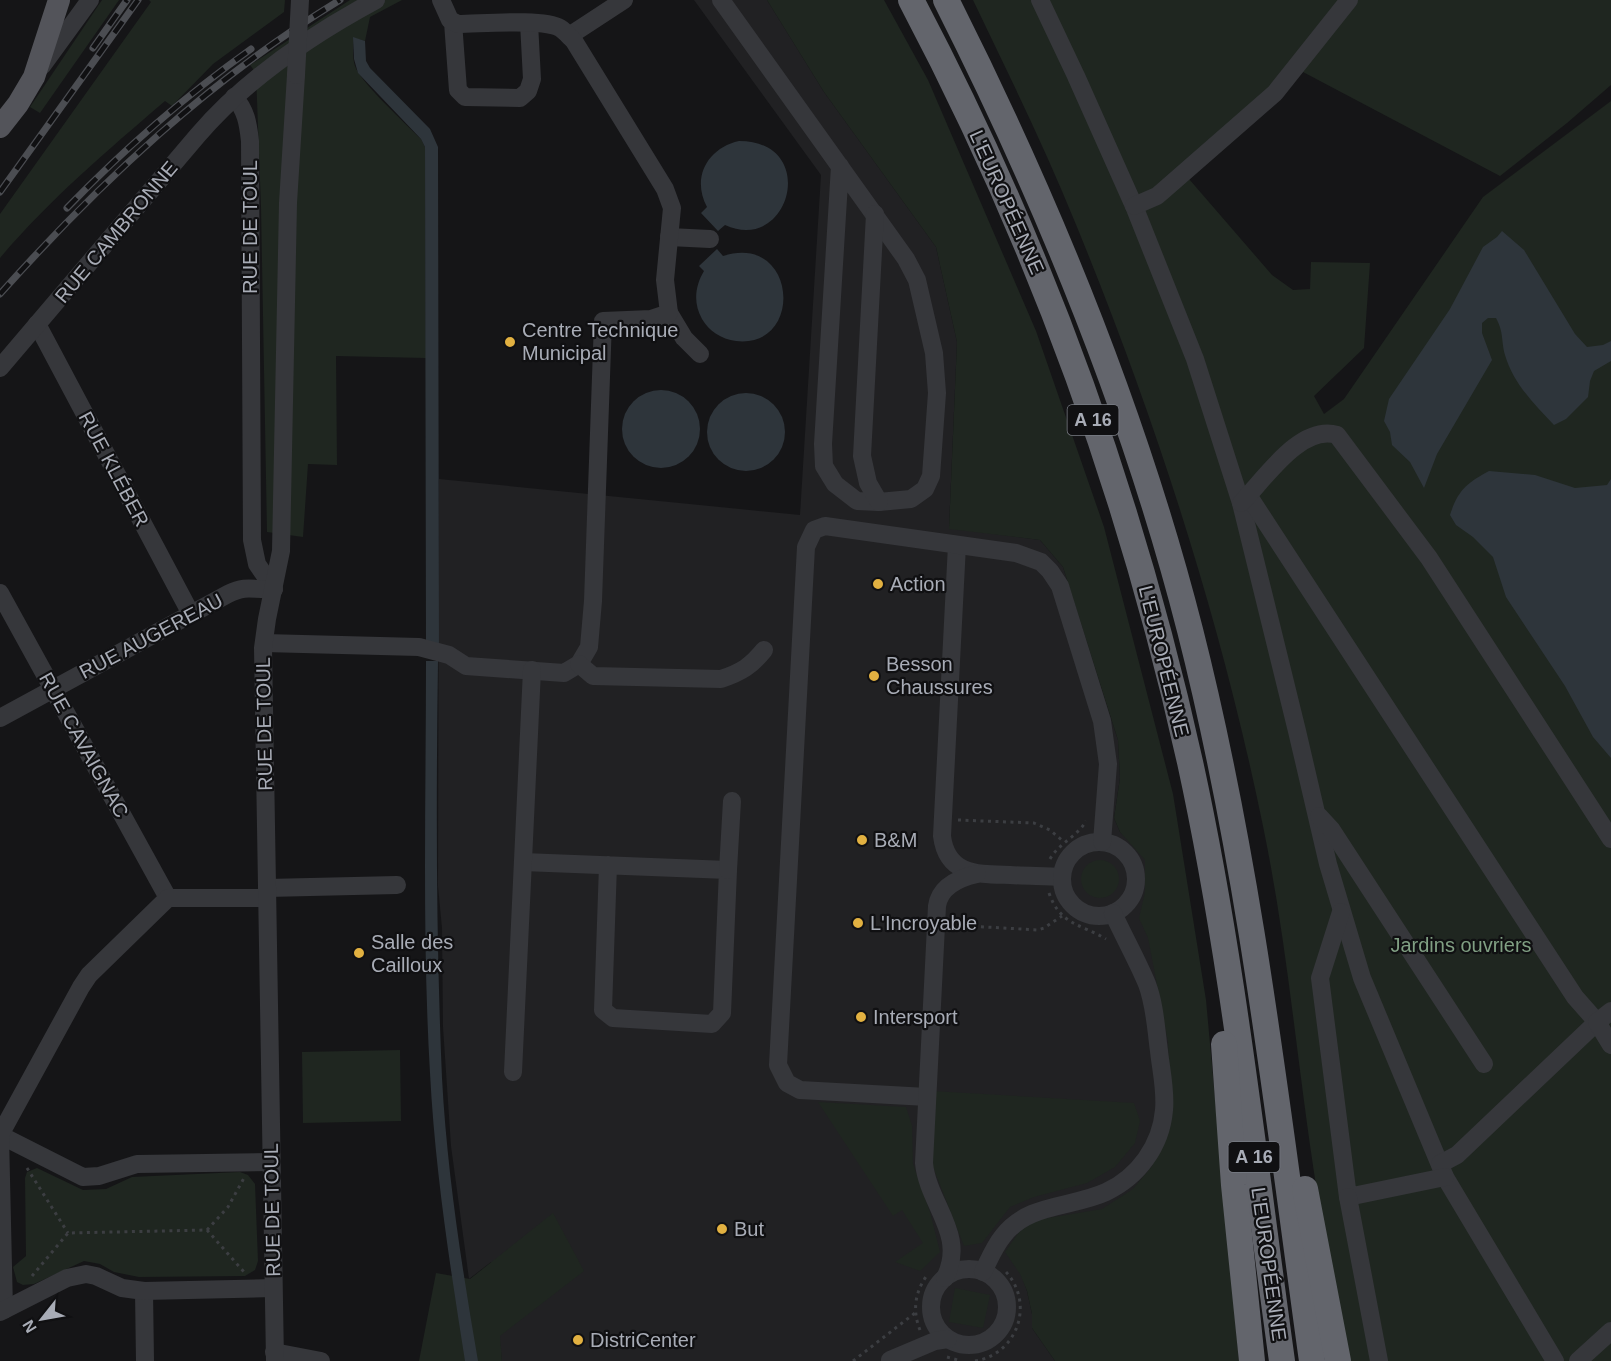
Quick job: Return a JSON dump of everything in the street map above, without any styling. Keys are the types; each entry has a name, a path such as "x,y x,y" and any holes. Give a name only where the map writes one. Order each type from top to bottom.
{"highway":[{"name":"L'EUROPÉENNE","path":"911,0 961,98 1028,247 1058,321 1105,453 1143,578 1178,713 1200,812 1226,954 1282,1361"},
{"name":"L'EUROPÉENNE","path":"946,0 1034,182 1086,310 1132,436 1178,588 1203,687 1236,839 1257,966 1312,1361"},
{"path":"1226,954 1224,1070 1252,1361"},
{"path":"1257,966 1292,1122 1338,1361"}],"main road":[{"path":"0,127 18,104 34,77 59,0"}],"street":[{"path":"34,77 90,0"},
{"path":"274,589 281,551 288,203 300,0"},
{"name":"RUE CAMBRONNE","path":"0,368 198,135 234,97 300,45 376,0"},
{"path":"441,0 450,20 458,24 548,24 560,28 574,41 665,189 672,208 665,280 669,313 684,338 700,354"},
{"path":"569,36 624,0"},
{"path":"721,0 906,258 917,280 934,354 937,393 931,476 925,489 911,500 857,501 835,484 824,466 823,444 840,166"},
{"path":"1040,0 1134,206 1195,359 1245,499 1316,813 1341,912 1362,978 1442,1170 1555,1361"},
{"path":"1134,206 1164,190 1275,93 1349,0"},
{"path":"453,22 458,90 465,97 519,98 528,91 532,79 529,23"},
{"name":"RUE DE TOUL","path":"234,97 242,106 246,116 250,141 252,540 257,564 274,589 264,643 271,1162 266,1288 275,1357"},
{"path":"875,214 862,456 868,483 879,502"},
{"path":"669,237 710,239"},
{"path":"264,643 432,650 449,655 466,666 564,672 579,664 589,647 593,601 603,321 651,319 669,313"},
{"name":"RUE KLÉBER","path":"37,324 191,614"},
{"path":"1245,499 1286,454 1310,436 1328,432 1337,435 1429,558 1611,839"},
{"path":"1245,499 1575,997 1604,1016 1611,1045"},
{"path":"927,1097 795,1089 787,1083 780,1072 779,1035 805,559 808,540 814,530 825,526 1016,554 1034,558 1050,571 1060,586 1107,744 1108,774 1102,842"},
{"path":"957,545 942,843 957,866 977,874"},
{"name":"RUE AUGEREAU","path":"0,718 237,590 248,587 262,590 274,589"},
{"name":"RUE CAVAIGNAC","path":"0,592 168,898"},
{"path":"579,664 593,676 721,679 737,674 752,664 764,650"},
{"path":"513,1072 532,670"},
{"path":"608,865 603,1010 613,1018 712,1024 722,1013 732,801"},
{"path":"1316,813 1331,829 1484,1064"},
{"path":"1102,842 1114,845 1128,855 1134,865 1136,888 1131,899 1123,908 1113,914 1092,916 1078,909 1064,893 1055,877 1073,853 1086,844 1102,842"},
{"path":"523,862 728,870"},
{"path":"945,1278 952,1258 951,1237 925,1171 938,899 945,889 957,880 977,874 1055,877"},
{"path":"266,1288 144,1291 122,1288 96,1276 78,1274 8,1308 1,1226 0,1135 89,975 168,898 397,885"},
{"path":"1341,912 1320,978 1348,1197 1379,1361"},
{"path":"986,1266 1002,1237 1015,1224 1031,1213 1095,1196 1120,1184 1144,1162 1156,1141 1164,1111 1164,1101 1155,1016 1147,984 1113,914"},
{"path":"1348,1197 1442,1170 1604,1016"},
{"path":"0,1135 83,1178 99,1176 137,1164 271,1162"},
{"path":"928,1332 933,1296 945,1278 955,1272 986,1266"},
{"path":"890,1361 928,1332 939,1330 948,1339 959,1344 976,1344 991,1338 1002,1324 1006,1312 1004,1294 986,1266"},
{"path":"144,1291 145,1361"},
{"path":"1578,1361 1611,1331"},
{"path":"275,1357 321,1361"}],"path":[{"path":"1088,817 1083,826 1064,842 1050,860 1055,877 1049,894 1062,916 1072,924 1100,936 1111,944"},
{"path":"942,819 1034,823 1050,830 1064,842"},
{"path":"936,924 1038,930 1062,916"},
{"path":"207,1230 228,1207 252,1162"},
{"path":"27,1167 68,1233"},
{"path":"8,1308 26,1282 68,1233 207,1230 266,1288"},
{"path":"952,1258 935,1267 923,1281 916,1297 915,1313 943,1355 961,1361"},
{"path":"975,1361 994,1355 1007,1345 1018,1328 1020,1318 1020,1298 1017,1288 1006,1271 986,1266"},
{"path":"853,1361 915,1313"}],"shaded area":[{"path":"694,0 767,0 824,92 936,247 957,342 949,528 1040,540 1063,567 1118,740 1120,778 1114,818 1120,832 1166,871 1196,1215 1021,1274 1032,1314 1032,1328 1055,1361 502,1361 491,1262 469,1279 451,1146 443,1027 442,928 438,886 439,479 800,515 821,175"},
{"path":"353,37 365,41 366,61 370,68 430,129 438,147 439,650 426,649 425,147 421,139 358,73 354,59"},
{"path":"739,141 764,146 780,158 787,175 787,194 779,212 766,225 748,230 725,225 718,231 701,213 707,207 701,185 702,175 711,157 719,150"},
{"path":"1502,231 1524,250 1575,334 1587,347 1603,345 1611,341 1611,361 1594,371 1588,397 1566,419 1554,425 1513,375 1505,355 1499,323 1496,318 1488,318 1482,323 1482,333 1492,360 1437,454 1424,488 1410,462 1392,445 1390,432 1384,421 1389,399 1450,309 1483,247"},
{"path":"717,249 723,256 748,253 766,260 778,274 783,292 782,311 773,328 758,339 736,341 720,336 708,327 699,313 696,295 704,271 699,266"},
{"path":"661,390 676,393 689,401 697,414 700,429 697,444 689,457 676,465 661,468 646,465 633,457 625,444 622,429 625,414 633,401 646,393"},
{"path":"746,393 761,396 774,404 782,417 785,432 782,447 774,460 761,468 746,471 731,468 718,460 710,447 707,432 710,417 718,404 731,396"},
{"path":"1489,471 1535,475 1575,488 1607,485 1611,479 1611,758 1593,737 1565,686 1506,597 1493,557 1473,537 1456,525 1450,515 1456,499 1464,488"},
{"path":"426,661 438,661 438,922 444,1113 456,1220 478,1361 465,1361 444,1218 432,1109 425,919"}],"green space":[{"path":"102,0 119,0 40,113 30,107"},
{"path":"149,0 285,0 284,12 213,64 172,106 165,101 122,138 59,196 0,258 0,214 151,2"},
{"path":"350,0 402,0 370,17 365,41 354,38 353,55 355,66 366,82 421,139 425,147 426,358 336,356 337,465 308,464 303,537 267,532 261,207 256,73 250,65"},
{"path":"767,0 884,0 928,80 1036,331 1104,527 1173,794 1206,1000 1239,1361 1055,1361 1032,1328 1032,1314 1027,1291 1020,1274 1005,1252 1019,1232 1036,1220 1102,1209 1133,1189 1152,1166 1171,1116 1168,1042 1148,938 1139,918 1145,892 1145,860 1120,832 1114,818 1120,778 1118,740 1063,567 1040,540 949,529 957,342 936,247 824,92"},
{"name":"Jardins ouvriers","path":"973,0 1611,0 1611,85 1500,176 1303,72 1189,179 1272,275 1293,290 1310,289 1311,262 1370,263 1364,348 1314,396 1324,414 1344,399 1483,197 1611,101 1611,1361 1350,1361 1314,1172 1280,924 1263,826 1207,597 1159,447 1106,300 1053,170"},
{"path":"1100,860 1107,861 1113,866 1118,872 1118,886 1113,892 1107,897 1100,898 1093,897 1087,892 1082,886 1081,879 1082,872 1087,866 1093,861"},
{"path":"400,1050 401,1121 303,1123 302,1052"},
{"path":"932,1091 1134,1103 1140,1121 1135,1143 1115,1167 1087,1183 1034,1197 1010,1207 982,1243 964,1246 933,1167"},
{"path":"818,1102 906,1107 912,1126 913,1164 930,1212 940,1252 920,1271 895,1262 923,1243 902,1210 893,1216"},
{"path":"37,1168 83,1190 106,1189 132,1177 240,1172 248,1175 255,1184 258,1261 255,1270 245,1276 139,1277 114,1272 100,1264 84,1261 34,1284 23,1285 17,1282 13,1267 26,1256 25,1178 27,1172"},
{"path":"553,1213 584,1271 500,1336 502,1361 419,1361 436,1273 470,1279"},
{"path":"955,1288 990,1295 983,1328 949,1322"}],"railway":[{"path":"93,48 127,0"},
{"path":"0,192 138,0"},
{"path":"0,294 77,212 159,134 247,63 292,30 340,0"},
{"path":"67,208 155,124 251,49"}],"place":[{"name":"Centre Technique Municipal","path":"510,342"},
{"name":"Action","path":"878,584"},
{"name":"Besson Chaussures","path":"874,676"},
{"name":"B&M","path":"862,840"},
{"name":"L'Incroyable","path":"858,923"},
{"name":"Salle des Cailloux","path":"359,953"},
{"name":"Intersport","path":"861,1017"},
{"name":"But","path":"722,1229"},
{"name":"DistriCenter","path":"578,1340"}]}
